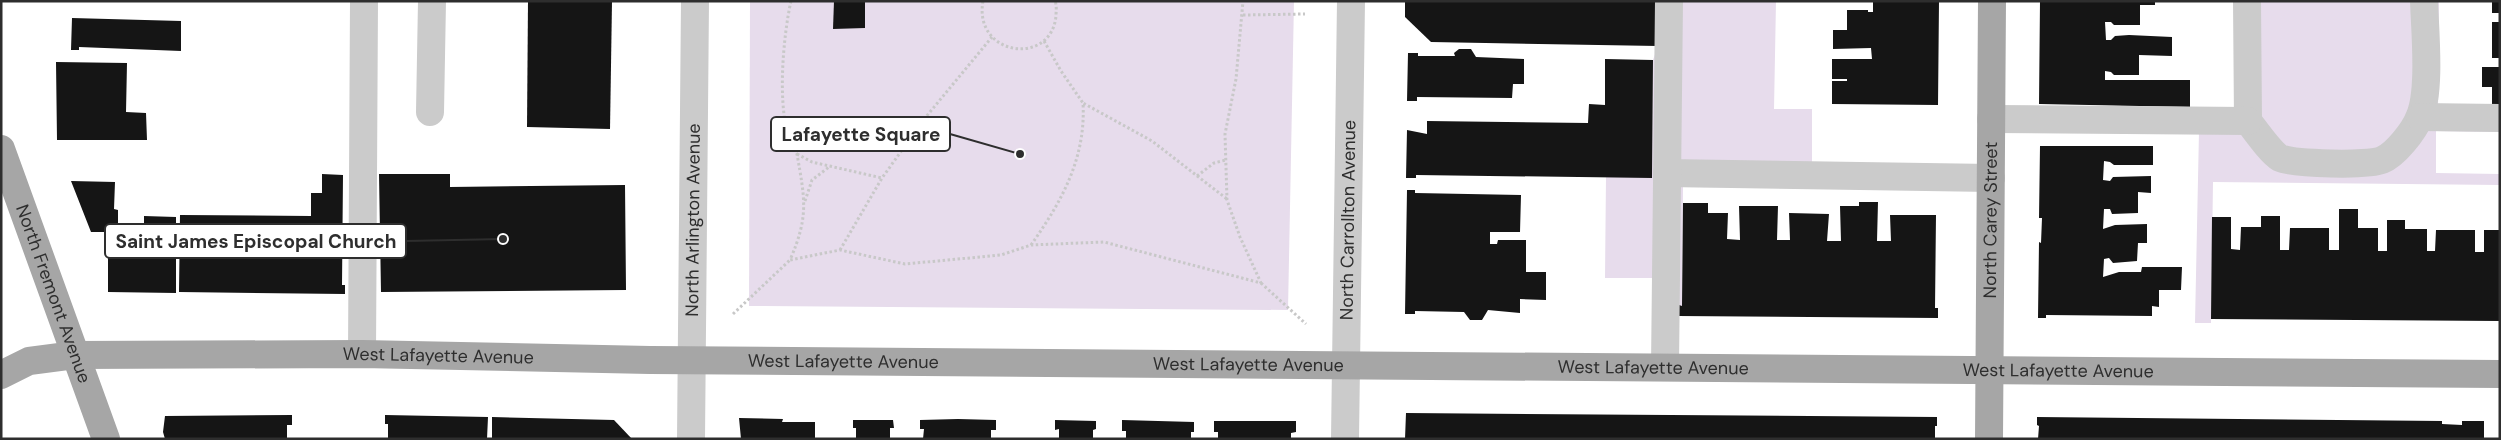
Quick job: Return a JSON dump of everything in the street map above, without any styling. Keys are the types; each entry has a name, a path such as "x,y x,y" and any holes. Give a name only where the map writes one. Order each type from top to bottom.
{"main road":[{"name":"North Carey Street","path":"1989,439 1992,1"},
{"name":"North Fremont Avenue","path":"1,149 106,439"},
{"name":"West Lafayette Avenue","path":"1,375 29,361 75,355 362,354 692,360 2500,374"}],"street":[{"path":"362,354 364,1"},
{"path":"430,112 432,1"},
{"name":"North Arlington Avenue","path":"691,439 695,1"},
{"name":"North Carrollton Avenue","path":"1345,439 1351,1"},
{"path":"1665,367 1669,1"},
{"path":"2247,1 2248,121 2279,158 2295,161 2361,164 2383,160 2408,138 2420,117 2425,94 2424,1"},
{"path":"2420,117 2500,118"},
{"path":"1991,119 2248,121"},
{"path":"1667,173 1991,178"}],"path":[{"path":"791,1 782,74 784,109 793,149 797,154 812,162 882,178"},
{"path":"983,1 981,12 984,25 992,38 1007,48 1024,50 1044,41 1055,26 1055,1"},
{"path":"1243,1 1236,79 1225,134 1227,200 1240,237 1261,283 1306,324"},
{"path":"1243,15 1305,14"},
{"path":"840,250 882,178 925,118 992,38"},
{"path":"1044,41 1061,71 1083,103 1152,141 1227,200"},
{"path":"1031,244 1056,210 1073,169 1081,145 1084,123 1083,103"},
{"path":"797,154 805,202"},
{"path":"1197,176 1214,163 1226,160"},
{"path":"733,314 790,260 802,226 805,202 812,180 819,172 829,167"},
{"path":"790,260 840,250 905,264 1001,255 1031,244 1104,242 1261,283"}],"shaded area":[{"path":"750,1 1294,1 1288,310 749,306"},
{"path":"1659,1 1776,1 1774,109 1812,109 1812,173 1937,188 1683,187 1682,306 1652,315 1652,278 1605,278 1606,177 1652,177 1653,60 1658,46"},
{"path":"2238,1 2439,1 2438,114 2500,115 2500,132 2436,131 2436,173 2500,174 2500,185 2213,182 2211,323 2195,323 2199,131 2235,113"}],"building":[{"path":"528,1 612,1 610,129 527,127"},
{"path":"834,1 865,1 865,28 833,29"},
{"path":"1405,1 1659,1 1658,46 1431,42 1405,17"},
{"path":"1873,1 1939,1 1938,105 1832,104 1832,81 1847,81 1847,79 1832,79 1832,59 1872,59 1871,48 1833,49 1833,30 1847,30 1847,10 1868,10 1868,12 1873,12"},
{"path":"2040,1 2155,1 2155,5 2140,5 2140,25 2114,25 2111,22 2105,22 2106,40 2111,40 2115,36 2129,35 2172,37 2172,56 2139,55 2139,75 2114,75 2111,72 2105,71 2105,80 2190,80 2190,107 2039,104"},
{"path":"2492,1 2500,1 2500,13 2492,13"},
{"path":"72,18 181,21 181,51 79,47 79,50 71,50"},
{"path":"2492,22 2500,22 2500,58 2492,58"},
{"path":"1459,49 1471,49 1476,57 1524,59 1524,84 1513,84 1512,98 1417,97 1417,101 1407,101 1408,53 1418,53 1418,56 1455,56 1454,53"},
{"path":"1605,59 1653,60 1652,178 1416,175 1416,178 1406,178 1407,130 1427,134 1427,121 1588,123 1589,104 1605,105"},
{"path":"56,62 127,63 126,112 146,113 147,140 57,140"},
{"path":"2482,67 2500,67 2500,109 2492,109 2492,87 2482,87"},
{"path":"2040,146 2153,146 2153,165 2114,165 2104,161 2103,180 2110,181 2113,177 2151,176 2151,193 2138,192 2138,213 2112,214 2110,209 2104,209 2103,229 2115,225 2147,224 2147,243 2138,243 2137,261 2113,263 2109,258 2104,259 2103,277 2119,272 2141,272 2142,267 2182,267 2181,290 2159,290 2159,307 2152,306 2152,316 2046,315 2046,318 2038,318 2039,242 2041,243 2042,218 2039,218"},
{"path":"322,174 343,175 342,285 345,285 345,294 179,292 180,215 311,216 311,193 322,193"},
{"path":"379,174 450,174 450,187 625,185 626,290 381,292"},
{"path":"71,181 115,182 114,209 118,210 118,227 144,228 144,216 176,217 176,293 108,292 108,249 104,247 104,236 109,232 91,232"},
{"path":"1407,190 1415,190 1415,193 1521,195 1520,232 1490,232 1490,244 1497,244 1498,240 1526,240 1526,272 1546,272 1546,300 1520,299 1520,313 1488,310 1482,320 1470,320 1464,312 1415,311 1415,314 1405,314"},
{"path":"1859,202 1878,202 1877,241 1891,241 1890,215 1936,215 1935,308 1938,308 1938,318 1678,316 1679,305 1682,306 1683,203 1708,203 1708,213 1728,213 1727,239 1740,240 1739,206 1778,206 1777,240 1790,240 1789,213 1829,214 1827,241 1841,241 1840,206 1859,206"},
{"path":"2339,209 2358,209 2358,228 2378,228 2378,251 2387,251 2387,220 2405,220 2405,229 2427,229 2427,251 2435,251 2436,230 2475,230 2475,252 2484,252 2484,230 2500,230 2500,321 2211,319 2212,217 2231,217 2231,249 2240,250 2241,227 2261,227 2261,216 2280,216 2280,250 2289,250 2290,228 2329,228 2329,250 2339,250"},
{"path":"1406,413 1937,417 1937,426 1935,426 1935,439 1405,439"},
{"path":"292,415 292,425 287,425 287,439 165,439 163,432 165,416"},
{"path":"385,415 488,417 487,439 388,439 388,424 385,424"},
{"path":"492,417 614,420 632,439 492,439"},
{"path":"2037,417 2442,421 2442,424 2462,425 2462,421 2484,421 2484,439 2038,439 2039,426 2037,425"},
{"path":"739,418 783,419 782,422 815,422 815,439 741,439"},
{"path":"853,420 893,420 894,428 890,428 890,439 856,439 856,428 853,428"},
{"path":"920,420 996,420 996,430 991,430 991,439 923,439 924,429 920,429"},
{"path":"1055,420 1096,421 1093,439 1059,439 1059,429 1055,430"},
{"path":"1122,420 1194,422 1194,432 1191,432 1191,439 1126,439 1126,431 1122,431"},
{"path":"1214,421 1296,421 1296,432 1291,433 1291,439 1218,439 1218,432 1214,432"}],"place":[{"name":"Lafayette Square","path":"1020,154"},
{"name":"Saint James Episcopal Church","path":"503,239"}]}
